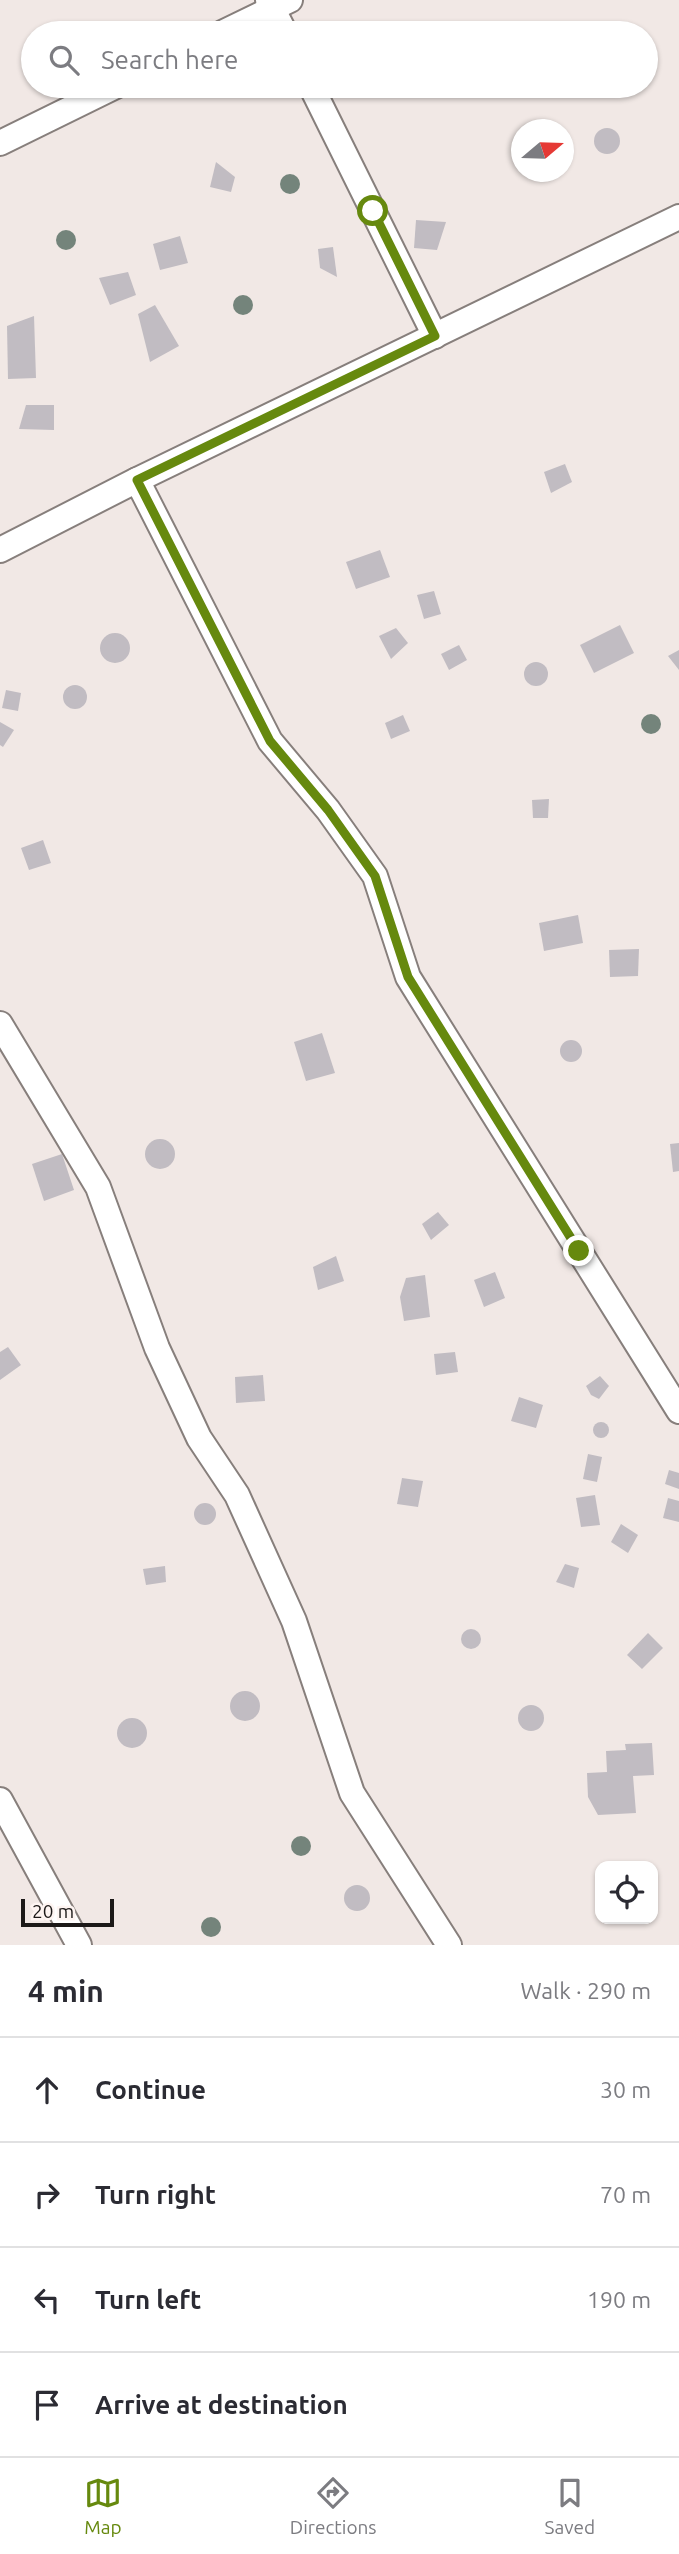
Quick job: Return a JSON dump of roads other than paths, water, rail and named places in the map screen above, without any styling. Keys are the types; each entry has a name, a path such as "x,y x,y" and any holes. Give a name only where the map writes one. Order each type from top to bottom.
{"street":[{"path":"244,21 277,3 282,21"},
{"path":"0,143 92,98"},
{"path":"317,98 435,336"},
{"path":"0,550 137,480 679,218"},
{"path":"137,480 270,741 328,810 375,876 408,977 679,1411"},
{"path":"0,1024 98,1187 157,1348 199,1438 237,1495 294,1621 352,1793 449,1945"},
{"path":"0,1800 79,1945"}]}
